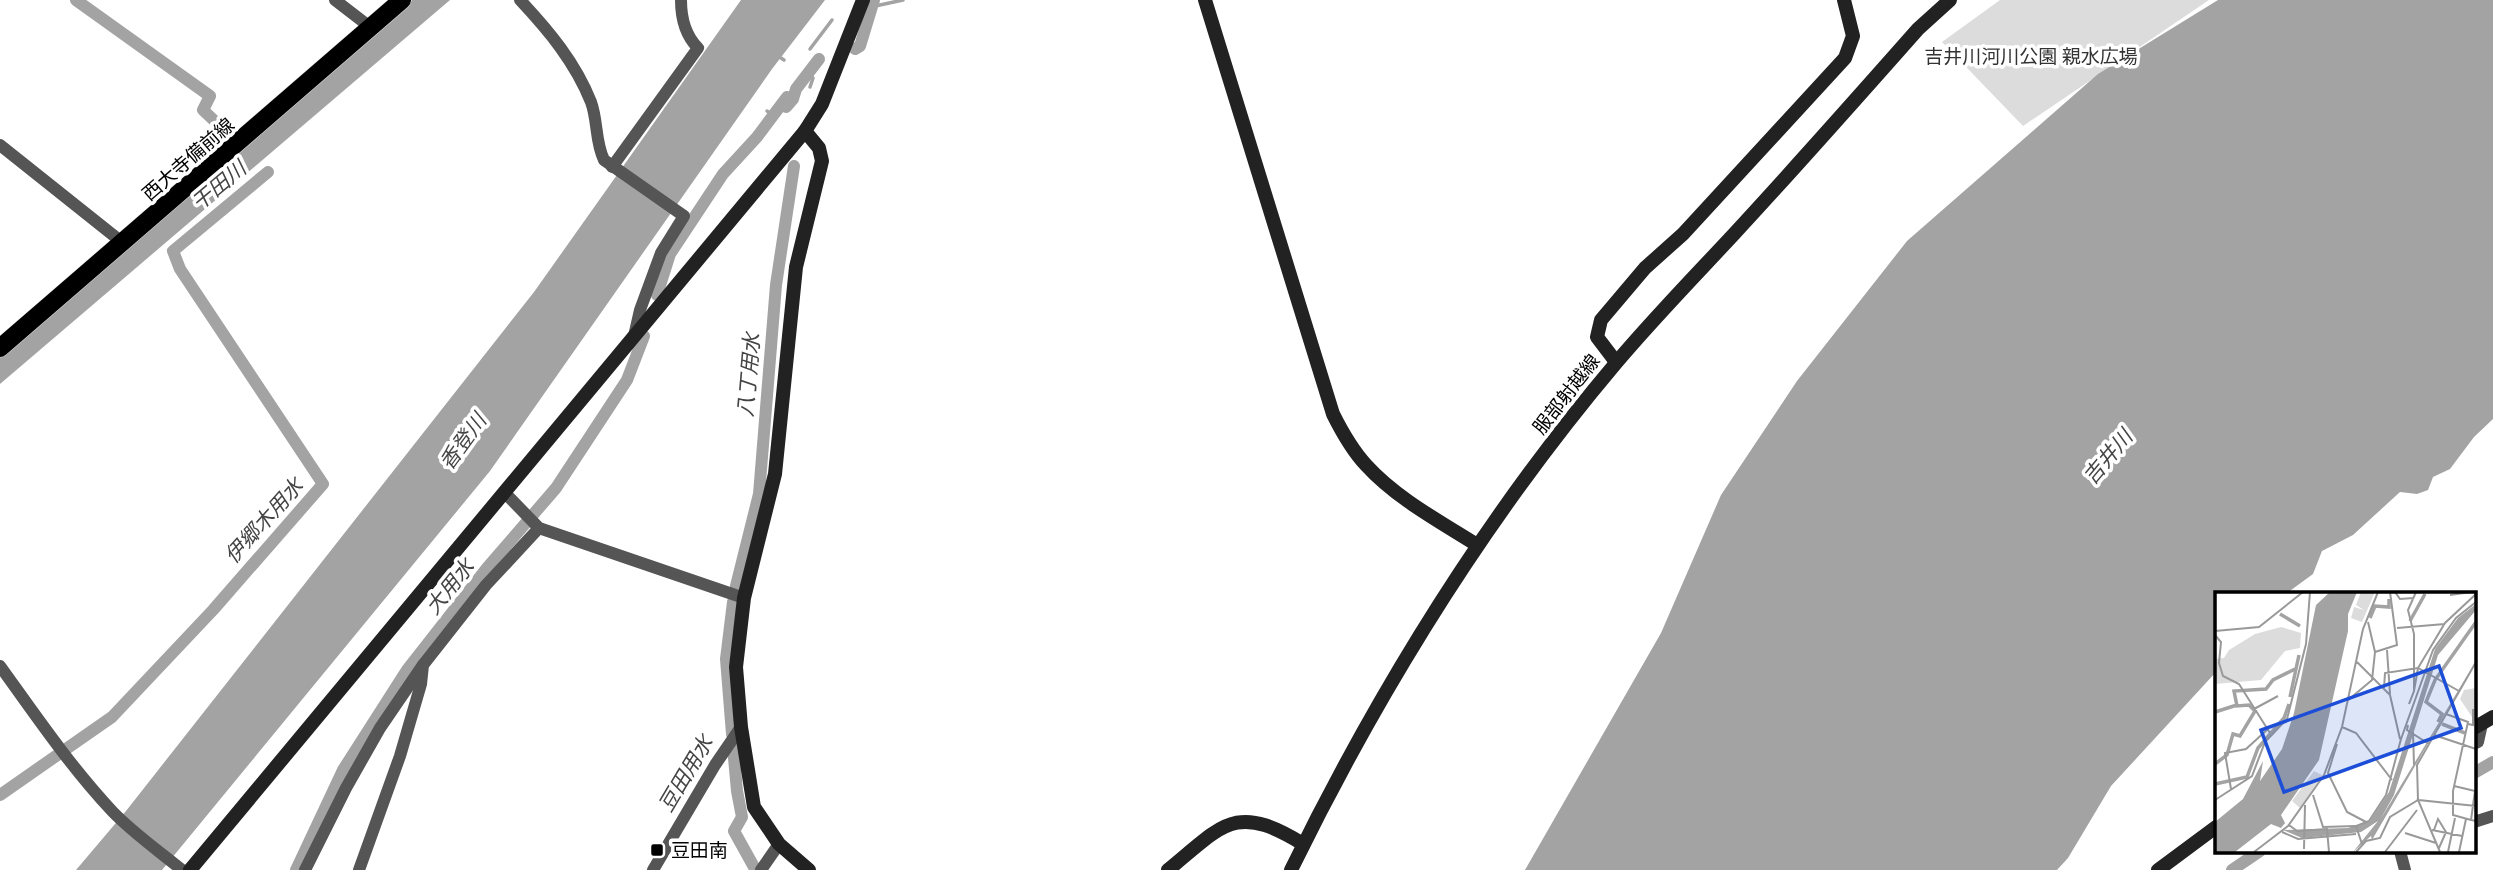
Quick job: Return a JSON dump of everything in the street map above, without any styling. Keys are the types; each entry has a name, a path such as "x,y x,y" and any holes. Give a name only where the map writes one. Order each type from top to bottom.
{"main road":[{"name":"西大寺備前線","path":"0,348 402,0"}],"street":[{"path":"335,0 370,27"},
{"path":"520,0 568,56 592,104 598,148 604,160 684,216 661,253 640,310 634,336"},
{"path":"614,168 698,47 691,41 681,17 681,0"},
{"path":"0,666 59,749 115,814 183,869 505,493 805,131 822,104 863,0"},
{"path":"1205,0 1332,414 1366,465 1394,491 1477,545"},
{"path":"1616,362 1597,337 1601,320 1645,268 1683,234 1845,58 1853,36 1844,0"},
{"name":"服部射越線","path":"1291,870 1382,699 1477,545 1530,472 1616,362 1918,29 1950,0"},
{"path":"805,131 819,148 822,161 796,267 775,474 744,598 736,667 741,727 754,807 779,844 809,870"},
{"path":"0,145 123,243"},
{"path":"505,493 533,522 744,598"},
{"path":"305,870 345,788 393,708 533,522"},
{"path":"359,870 400,756 421,684 423,665"},
{"path":"2476,743 2483,723"},
{"path":"653,870 715,765 741,727"},
{"path":"2476,821 2493,816"},
{"path":"1168,870 1210,835 1244,820 1264,823 1303,844"},
{"path":"2158,870 2215,828"},
{"path":"761,870 779,844"},
{"path":"2400,852 2405,870"}],"green space":[{"name":"吉井川河川公園 親水広場","path":"2000,0 2209,0 2023,126 1942,42"}],"water":[{"name":"干田川","path":"412,0 450,0 0,384 0,353"},
{"name":"香登川","path":"741,0 825,0 772,69 490,471 162,870 76,870 126,811 534,292"},
{"name":"吉井川","path":"2218,0 2493,0 2493,419 2474,437 2450,469 2433,477 2428,490 2417,494 2400,492 2353,535 2322,551 2313,574 2288,592 2215,592 2215,673 2111,786 2068,858 2057,870 1525,870 1661,633 1721,495 1797,381 1907,241 2098,74"}],"waterway":[{"name":"伊郷木用水","path":"76,0 210,96 203,110 221,127"},
{"path":"855,49 860,46 874,0"},
{"path":"866,8 903,0"},
{"path":"810,49 832,20"},
{"path":"786,107 819,59"},
{"path":"810,87 813,78 811,76"},
{"name":"大用水","path":"657,295 670,254 723,174 757,137 787,97"},
{"path":"767,111 773,115"},
{"name":"八丁用水","path":"736,586 759,494 776,285 794,166"},
{"name":"伊郷木用水","path":"0,795 112,717 213,610 323,484 180,269 173,251 268,172"},
{"name":"大用水","path":"296,870 343,770 407,670 487,568 556,488 627,380 644,336"},
{"name":"八丁用水","path":"732,734 726,659 733,602"},
{"name":"八丁用水","path":"733,747 742,817 734,831 754,867"},
{"path":"2476,772 2493,762"},
{"path":"2232,870 2259,852"}],"place":[{"name":"豆田南","path":"657,850"}],"water label":[{"name":"豆田用水","path":"686,774"}]}
